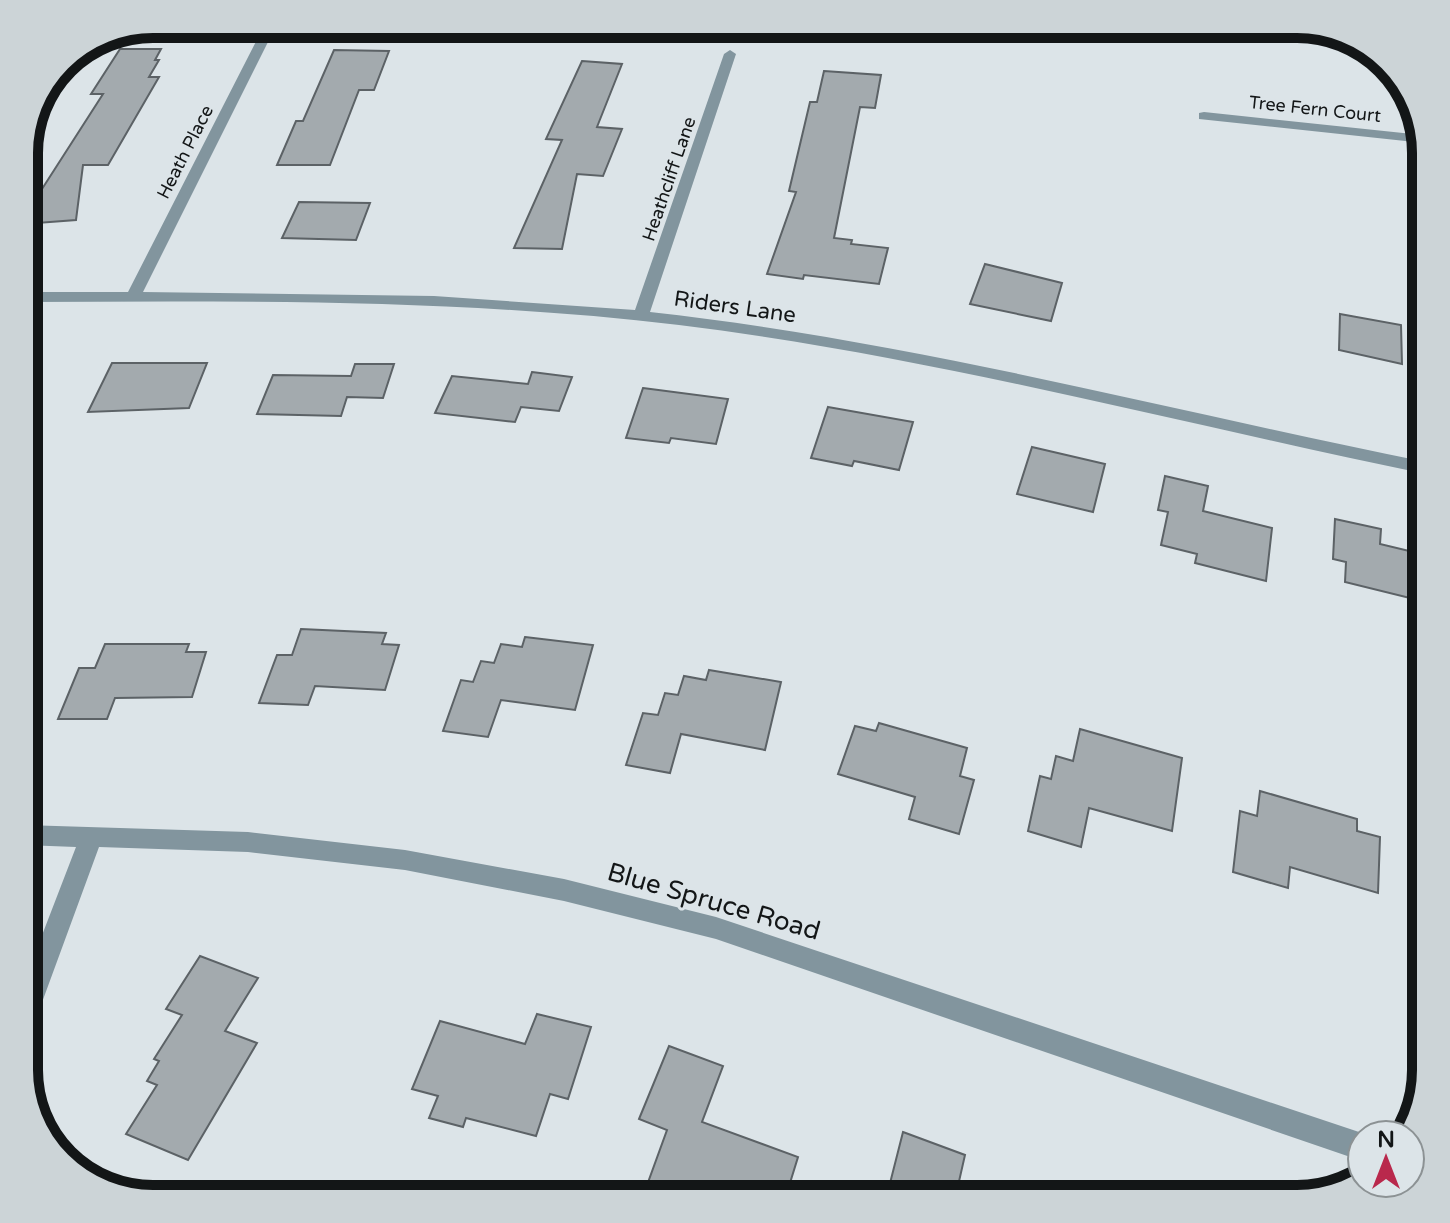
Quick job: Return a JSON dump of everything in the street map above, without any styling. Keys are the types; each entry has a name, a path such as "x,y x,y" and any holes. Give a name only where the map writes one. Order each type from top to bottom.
{"street":[{"name":"Heath Place","path":"133,297 264,38"},
{"name":"Heathcliff Lane","path":"641,316 730,54"},
{"name":"Tree Fern Court","path":"1204,116 1411,138"},
{"name":"Riders Lane","path":"38,297 388,299 548,307 641,316 847,344 986,371 1412,465"},
{"name":"Blue Spruce Road","path":"38,835 248,842 405,860 564,890 716,928 1346,1142"},
{"path":"38,979 92,835"}],"building":[{"path":"120,49 161,49 155,60 159,60 149,77 159,77 108,165 83,165 76,220 38,223 38,195 103,94 91,94"},
{"path":"334,50 389,51 374,90 359,90 330,165 277,165 296,121 303,121"},
{"path":"582,61 622,64 597,127 622,129 603,176 577,174 562,249 514,248 562,140 546,139"},
{"path":"824,71 881,75 875,108 860,107 834,238 852,240 851,244 888,248 879,284 767,274 796,192 789,191 810,102 817,102"},
{"path":"299,202 370,203 356,240 282,238"},
{"path":"985,264 1062,283 1051,321 970,304"},
{"path":"1340,314 1401,325 1402,364 1339,350"},
{"path":"112,363 207,363 189,408 88,412"},
{"path":"355,364 394,364 383,398 347,397 341,416 257,414 273,375 351,376"},
{"path":"532,372 572,377 559,411 521,407 515,422 435,413 452,376 528,384"},
{"path":"643,388 728,399 716,444 671,438 669,443 626,438"},
{"path":"828,407 913,422 899,470 854,461 852,466 811,458"},
{"path":"1032,447 1105,464 1093,512 1017,494"},
{"path":"1165,476 1208,486 1203,511 1272,528 1266,581 1195,563 1197,554 1161,545 1168,512 1158,510"},
{"path":"1335,519 1381,529 1380,544 1412,552 1412,599 1345,582 1346,562 1333,559"},
{"path":"301,629 386,633 382,644 399,645 385,690 315,686 308,705 259,703 277,655 292,655"},
{"path":"525,637 593,645 575,710 501,700 488,737 443,731 461,680 473,682 481,661 494,663 501,644 522,647"},
{"path":"105,644 189,644 186,652 206,652 192,697 115,698 107,719 58,719 79,668 95,668"},
{"path":"709,670 781,682 765,750 681,734 670,773 626,765 643,713 658,715 665,693 678,695 684,676 706,680"},
{"path":"879,723 967,748 960,776 974,780 959,834 909,819 915,797 838,774 855,726 876,731"},
{"path":"1080,729 1182,758 1172,831 1089,808 1081,847 1028,831 1040,776 1051,779 1056,756 1073,761"},
{"path":"1260,791 1357,819 1357,831 1380,837 1378,893 1290,867 1288,888 1233,872 1240,811 1257,816"},
{"path":"200,956 258,978 225,1031 257,1043 188,1160 126,1134 157,1085 147,1081 159,1061 154,1059 182,1015 166,1009"},
{"path":"537,1014 591,1027 568,1099 550,1094 536,1136 466,1118 463,1127 429,1118 438,1096 412,1089 440,1021 525,1044"},
{"path":"669,1046 723,1066 702,1122 798,1157 789,1185 647,1185 667,1130 639,1119"},
{"path":"903,1132 965,1155 958,1185 890,1185"}]}
